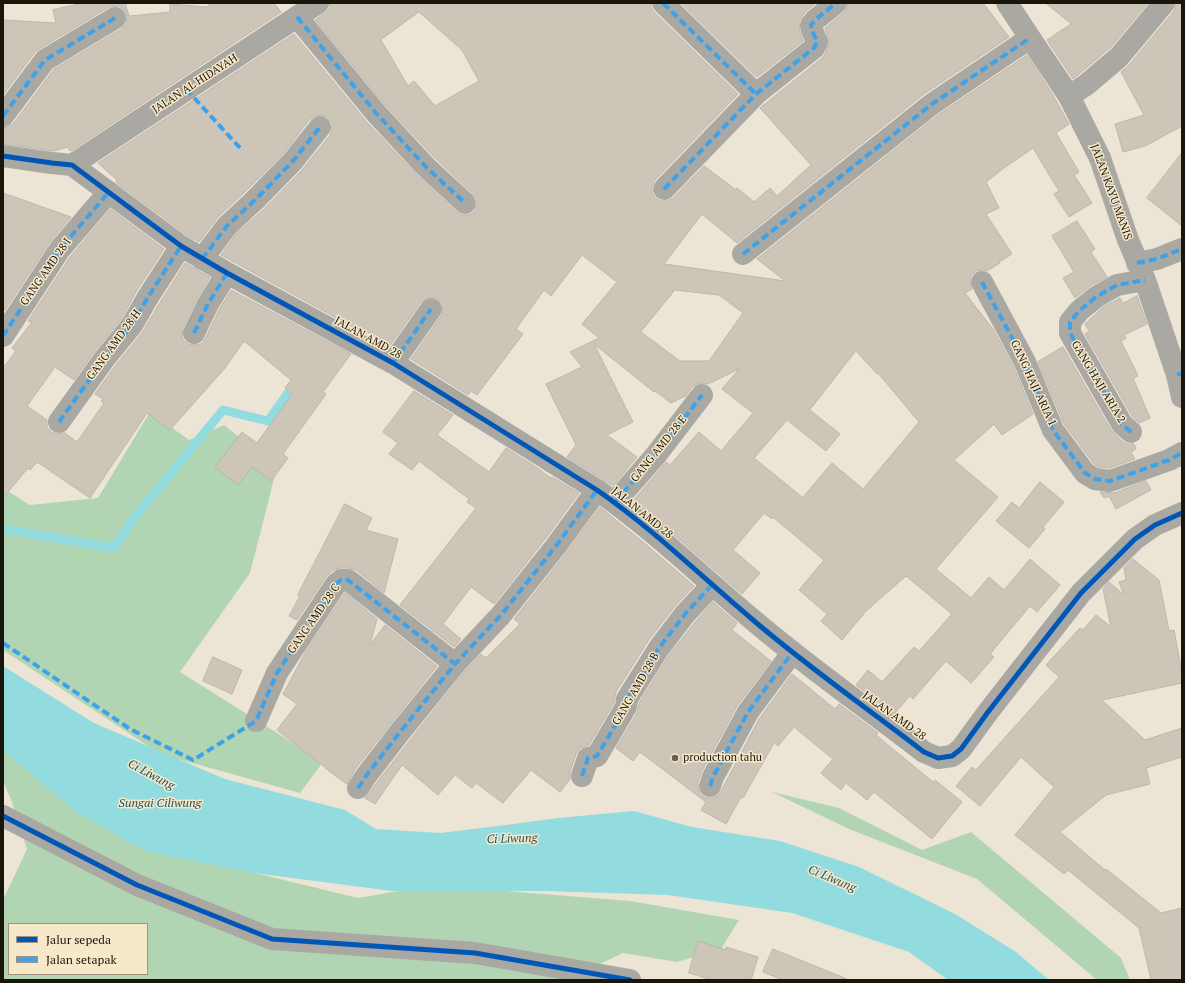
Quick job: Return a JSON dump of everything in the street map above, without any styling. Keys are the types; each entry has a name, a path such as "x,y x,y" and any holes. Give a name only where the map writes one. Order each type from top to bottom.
{"street":[{"name":"JALAN AL HIDAYAH","path":"72,165 318,3"},
{"path":"663,3 756,94"},
{"path":"664,190 756,94 814,48 817,42 811,24 836,3"},
{"name":"JALAN KAYU MANIS","path":"1007,3 1069,96 1100,158 1128,240 1180,374 1182,397"},
{"path":"1069,96 1086,85 1119,57 1164,3"},
{"path":"297,17 376,113 426,167 465,203"},
{"path":"3,116 45,60 115,18"},
{"path":"743,254 932,104 1030,38"},
{"path":"202,259 228,226 293,161 320,127"},
{"path":"3,156 72,165"},
{"name":"JALAN AMD 28","path":"72,165 181,246 202,259 393,363 606,496 676,552 712,585 792,653 924,752 938,758 952,756 961,749 1080,593 1135,539 1155,525 1182,513"},
{"name":"GANG AMD 28 I","path":"3,336 60,249 109,192"},
{"name":"GANG AMD 28 H","path":"59,422 105,358 132,325 181,246"},
{"path":"1141,271 1157,260 1182,249"},
{"name":"GANG HAJI ARIA 2","path":"1131,432 1122,424 1073,339 1070,333 1070,322 1079,310 1096,297 1141,271"},
{"path":"194,333 208,304 227,272"},
{"name":"GANG HAJI ARIA 1","path":"982,282 1025,362 1053,430 1085,473 1095,479 1110,481 1169,460 1182,453"},
{"path":"393,363 431,308"},
{"name":"GANG AMD 28 E","path":"606,496 656,455 702,395"},
{"path":"358,788 380,757 454,664 501,615 556,546 606,496"},
{"name":"GANG AMD 28 C","path":"256,721 277,673 336,584 341,580 348,580 454,664"},
{"name":"GANG AMD 28 B","path":"582,776 588,758 597,756 626,707 628,698 659,648 685,614 712,585"},
{"path":"710,786 713,777 748,712 792,653"},
{"path":"3,816 137,885 272,938 475,953 630,980"}],"green space":[{"path":"150,412 189,440 224,425 277,467 250,573 180,672 323,762 300,793 160,754 3,650 3,488 30,505 98,498"},
{"path":"3,735 251,872 358,898 410,889 467,888 630,901 739,920 721,949 677,962 623,953 566,980 3,980 3,900 27,849 12,802 3,781"},
{"path":"772,792 839,808 922,850 971,832 1121,958 1130,980 1097,980 977,879 849,829"}],"water":[{"name":"Sungai Ciliwung","path":"3,666 94,723 225,779 345,810 376,829 440,833 558,818 634,811 692,827 780,841 859,867 955,914 1016,952 1049,980 948,980 909,952 792,913 668,895 545,891 392,891 254,873 145,851 76,812 3,750"}],"building":[{"path":"84,3 125,3 129,16 170,12 170,4 207,7 212,3 274,3 281,12 70,151 68,147 54,151 3,144 3,128 13,124 54,69 121,29 126,24 127,17 125,11 121,7 109,7 39,49 35,52 3,95 3,20 56,23 53,10"},
{"path":"330,3 651,3 651,7 654,12 738,94 655,180 652,186 652,193 655,198 661,201 668,201 673,198 704,166 736,190 737,188 754,202 770,188 777,196 811,165 760,108 822,58 829,43 825,28 844,12 848,3 983,3 1009,37 924,94 737,243 702,214 664,264 785,281 757,259 939,114 1027,55 1053,95 1069,124 1056,133 1079,172 1074,175 1092,203 1069,217 1054,194 1059,191 1033,148 986,182 999,208 986,214 1012,254 987,271 976,271 971,276 970,281 972,289 965,293 993,329 1014,367 1033,414 1002,435 994,424 954,460 998,497 936,569 971,598 989,577 1004,590 1030,559 1060,585 1037,612 1030,606 990,654 994,657 971,683 946,661 913,699 910,696 894,714 856,685 868,670 882,682 914,647 919,651 952,614 906,576 866,611 842,640 821,621 827,614 799,590 824,560 773,517 772,519 764,513 733,550 760,573 742,594 633,501 666,462 670,465 699,432 721,451 753,413 722,389 739,369 708,384 697,384 692,387 686,396 671,403 655,391 654,392 594,344 633,422 607,435 637,457 613,486 567,457 576,445 546,384 582,367 570,352 599,338 582,324 617,282 582,255 551,296 544,290 516,329 523,334 477,395 471,391 468,395 411,359 441,316 443,310 442,304 438,299 432,297 426,298 421,302 389,347 368,332 366,334 221,255 236,234 264,209 302,170 330,135 332,123 327,117 321,115 310,119 284,153 218,217 199,242 188,236 118,184 116,182 117,180 98,163 294,34 366,121 418,176 457,212 463,215 469,215 474,212 477,205 477,199 473,194 435,158 385,105 315,20 329,9","holes":["419,12 462,50 479,81 435,106 414,81 408,86 381,40","675,290 719,295 743,313 709,361 680,361 641,332","856,351 877,374 878,373 919,422 863,489 832,463 802,497 754,458 787,420 826,451 840,434 810,410"]},
{"path":"681,3 816,3 805,12 799,22 803,41 757,77"},
{"path":"1046,3 1148,3 1110,48 1073,79 1047,40 1071,24"},
{"path":"1176,3 1182,3 1182,126 1145,146 1123,152 1115,124 1144,115 1121,72 1129,65 1174,11"},
{"path":"1182,153 1182,226 1147,198"},
{"path":"3,193 71,217 50,242 5,310 3,310"},
{"path":"111,209 164,249 137,290 122,318 74,380 55,367 27,406 47,420 47,427 51,432 58,434 65,433 77,442 104,403 101,401 103,399 95,394 115,366 142,333 185,263 210,277 183,328 183,340 188,344 201,344 205,339 219,310 231,290 351,354 323,392 326,394 283,454 288,458 271,481 252,467 238,485 215,467 242,432 257,443 292,394 285,388 291,380 244,341 225,368 170,430 147,413 90,498 37,462 30,470 28,468 3,498 3,368 16,351 12,348 32,322 28,321 70,257"},
{"path":"1077,221 1095,249 1091,252 1107,277 1090,286 1075,298 1063,278 1074,272 1052,236"},
{"path":"1137,296 1147,324 1124,335 1126,338 1121,341 1138,376 1133,378 1150,418 1139,423 1132,416 1085,334 1089,331 1085,324 1103,307 1120,298 1123,303"},
{"path":"1063,347 1111,430 1123,442 1134,444 1136,449 1131,452 1135,459 1109,468 1099,467 1094,464 1064,424 1038,362"},
{"path":"414,391 453,415 437,435 489,472 506,448 551,478 552,477 579,493 494,604 471,587 443,624 461,639 454,647 400,605 476,508 467,502 469,499 419,461 412,470 389,454 398,443 383,432"},
{"path":"1146,481 1151,490 1116,509 1109,496 1104,498 1100,492 1114,493"},
{"path":"1040,482 1064,502 1043,527 1045,529 1029,548 996,521 1012,502 1019,508"},
{"path":"345,504 372,518 366,530 398,539 384,593 356,570 340,568 333,570 326,577 297,620 289,616 300,596 298,595"},
{"path":"600,507 694,586 675,606 648,641 616,692 614,703 589,745 580,748 576,754 570,772 570,779 560,792 531,770 503,803 476,783 472,788 455,775 438,795 402,765 375,804 365,798 464,672 481,654 486,658 520,624 514,619"},
{"path":"1133,559 1159,580 1169,631 1174,630 1182,673 1182,683 1102,700 1145,740 1182,728 1182,757 1146,768 1150,784 1106,795 1060,832 1105,870 1106,869 1161,913 1182,908 1182,980 1151,980 1139,928 1068,870 1064,874 1015,835 1054,787 1021,757 980,806 956,786 972,767 976,770 1059,677 1046,665 1080,628 1083,630 1096,615 1111,627 1103,589 1109,582 1124,595 1119,582 1126,580 1124,568"},
{"path":"345,593 377,619 370,645 385,625 437,666 356,768 347,784 277,730 297,704 283,694 306,651"},
{"path":"713,602 737,623 732,630 771,661 737,706 702,771 698,782 698,788 701,795 706,798 712,798 719,795 759,719 792,674 835,709 839,704 878,733 876,735 933,782 935,780 962,802 932,839 874,792 867,800 846,783 841,790 821,773 833,759 794,727 778,746 774,743 743,798 741,797 726,824 701,810 706,802 640,752 633,761 616,748 637,713 639,703 669,655"},
{"path":"213,657 242,670 232,694 203,681"},
{"path":"698,941 726,950 726,947 758,957 751,980 712,980 689,973"},
{"path":"773,949 847,980 783,980 763,972"}],"waterway":[{"path":"3,529 114,548 135,517 223,410 268,421 288,393"}],"marked path":[{"path":"663,3 756,94"},
{"path":"664,189 756,94 814,48 817,42 811,25 836,3"},
{"path":"297,17 376,113 426,167 465,203"},
{"path":"3,116 45,60 115,18"},
{"path":"743,254 932,104 1030,38"},
{"path":"186,89 241,149"},
{"path":"202,259 227,226 293,161 320,127"},
{"path":"3,336 60,249 109,192"},
{"path":"59,422 105,358 132,325 181,246"},
{"path":"1137,263 1157,259 1182,249"},
{"path":"194,333 208,304 227,273"},
{"path":"1131,432 1122,424 1070,333 1070,322 1079,311 1096,297 1117,285 1145,280"},
{"path":"982,282 1025,362 1053,430 1085,473 1095,479 1110,481 1169,460 1182,453"},
{"path":"393,363 431,309"},
{"path":"1177,375 1182,373"},
{"path":"615,502 656,455 702,395"},
{"path":"358,788 400,732 455,664 501,615 556,546 597,490"},
{"path":"3,643 130,729 193,760 256,721 277,673 336,584 341,580 348,580 455,664"},
{"path":"582,776 588,758 597,756 626,707 627,699 659,648 685,614 712,585"},
{"path":"710,786 713,777 748,712 792,653"}],"cycle path":[{"path":"3,156 72,165 181,246 227,273 393,363 597,490 658,537 753,620 795,654 924,752 938,758 952,756 961,749 1081,593 1135,539 1155,525 1182,513"},
{"path":"3,816 137,885 272,939 475,953 630,980"}],"place":[{"name":"production tahu","path":"675,758"}],"water label":[{"name":"Ci Liwung","path":"151,775"},
{"name":"Ci Liwung","path":"512,839"},
{"name":"Ci Liwung","path":"832,879"}]}
